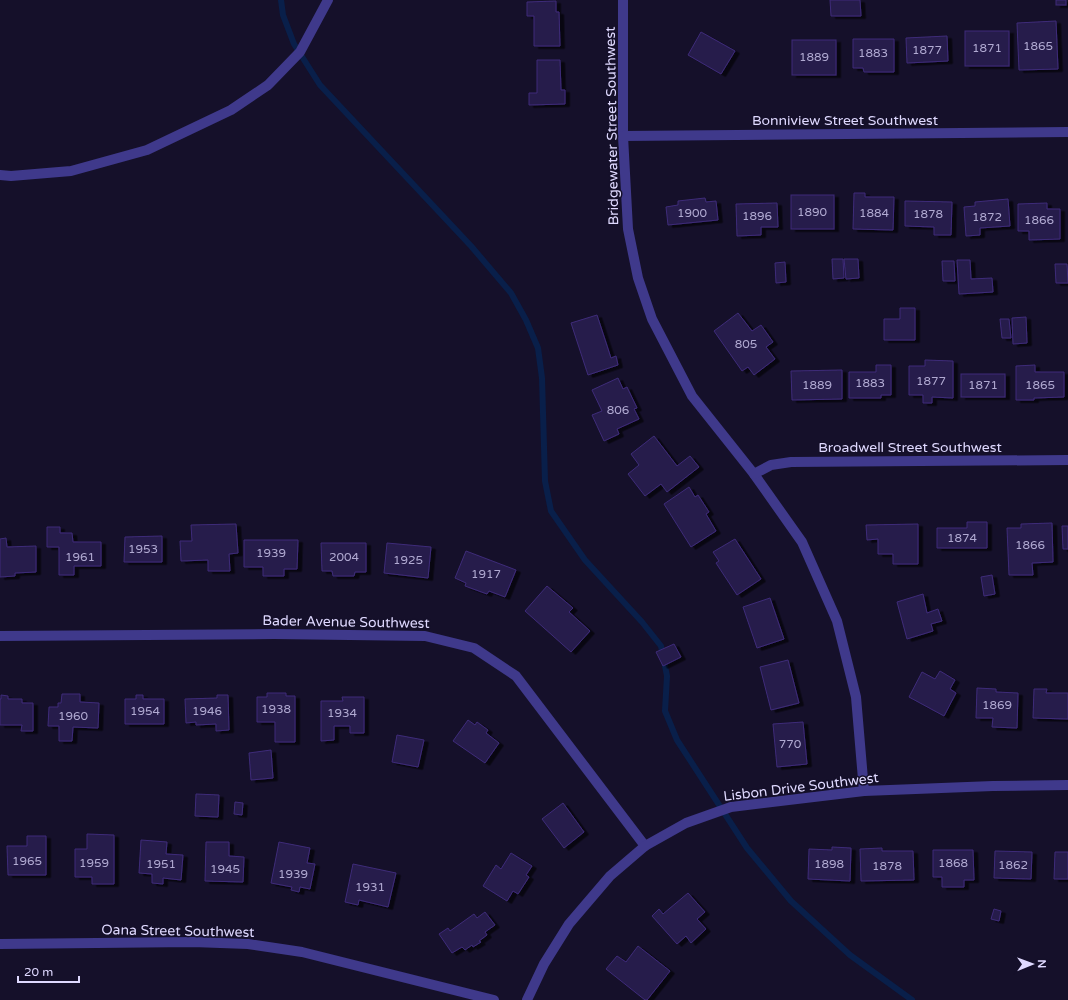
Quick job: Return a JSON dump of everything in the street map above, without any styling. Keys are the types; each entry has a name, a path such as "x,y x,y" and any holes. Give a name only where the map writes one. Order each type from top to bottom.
{"street":[{"path":"0,175 11,176 70,171 147,150 231,110 268,85 300,52 328,0"},
{"name":"Bridgewater Street Southwest","path":"623,0 623,136 628,229 638,278 652,319 692,396 754,474 802,542 837,621 856,697 864,791"},
{"name":"Bonniview Street Southwest","path":"623,136 1068,132"},
{"name":"Broadwell Street Southwest","path":"754,474 771,465 791,462 1068,460"},
{"name":"Bader Avenue Southwest","path":"0,636 274,634 426,636 474,648 516,676 645,846"},
{"name":"Lisbon Drive Southwest","path":"527,1000 544,964 569,924 610,876 645,846 686,823 731,807 864,791 993,786 1068,785"},
{"name":"Oana Street Southwest","path":"0,944 193,942 248,944 302,952 494,1000"}],"building":[{"path":"830,0 860,0 861,16 831,16"},
{"path":"1056,0 1066,0 1066,5 1056,5"},
{"path":"556,1 556,12 559,12 560,46 534,46 534,16 527,16 527,2"},
{"path":"1056,21 1058,69 1019,70 1017,23"},
{"path":"965,31 1009,31 1009,66 965,66"},
{"path":"701,32 735,51 721,74 688,55"},
{"path":"947,36 948,61 907,63 906,38"},
{"path":"853,39 894,39 894,72 864,72 863,68 853,68"},
{"path":"792,40 836,40 836,75 792,75"},
{"path":"537,60 560,60 561,90 565,90 565,104 529,105 529,93 537,93"},
{"path":"854,193 865,193 865,197 894,197 893,230 853,229"},
{"path":"791,195 834,195 834,229 791,229"},
{"path":"705,198 706,202 716,201 718,220 668,225 666,207 678,205 678,201"},
{"path":"1008,199 1010,226 980,228 980,235 966,236 964,207 975,206 975,202"},
{"path":"905,201 952,202 951,235 934,235 934,227 905,226"},
{"path":"777,203 778,227 761,227 761,235 737,236 736,204"},
{"path":"1047,203 1047,209 1060,209 1060,239 1029,240 1029,231 1018,231 1018,204"},
{"path":"832,259 843,259 844,278 833,279"},
{"path":"844,259 858,259 859,278 846,279"},
{"path":"957,260 970,260 971,279 992,278 993,292 959,294"},
{"path":"942,261 954,261 955,281 943,281"},
{"path":"785,262 786,282 776,283 775,263"},
{"path":"1055,264 1067,264 1068,283 1056,283"},
{"path":"900,308 915,308 915,340 884,340 884,319 900,319"},
{"path":"738,313 752,331 761,325 773,342 766,347 775,359 754,375 748,367 742,371 714,331"},
{"path":"597,315 611,358 616,356 618,365 588,375 571,323"},
{"path":"1026,317 1027,343 1013,344 1012,318"},
{"path":"1000,319 1009,319 1011,338 1002,338"},
{"path":"925,360 953,361 953,398 932,397 932,403 923,403 923,395 909,395 909,366 925,366"},
{"path":"876,365 891,365 891,395 881,395 881,398 849,398 849,372 876,372"},
{"path":"1035,365 1035,372 1064,372 1064,397 1016,400 1016,366"},
{"path":"842,370 842,399 792,400 791,371"},
{"path":"961,374 1005,374 1005,397 961,397"},
{"path":"618,378 623,389 627,387 637,408 634,409 639,419 617,429 619,434 604,441 592,415 602,411 592,390"},
{"path":"654,436 677,466 690,456 699,467 667,492 661,484 645,496 628,474 639,465 631,454"},
{"path":"689,487 695,497 698,495 709,512 706,514 716,531 691,547 664,504"},
{"path":"967,522 987,522 987,548 937,548 937,528 967,528"},
{"path":"1052,523 1053,562 1032,563 1033,575 1009,575 1007,528 1021,528 1021,524"},
{"path":"236,524 238,553 229,554 230,571 208,571 208,560 181,561 180,541 192,541 191,525"},
{"path":"918,524 918,564 893,564 893,554 878,554 878,539 867,540 866,525"},
{"path":"1062,526 1068,526 1068,549 1063,549"},
{"path":"47,527 60,527 60,533 72,533 73,542 101,542 101,566 74,566 74,575 59,575 59,547 47,547"},
{"path":"162,536 162,562 124,562 125,537"},
{"path":"6,538 7,547 36,546 36,572 15,573 15,576 0,577 0,539"},
{"path":"735,539 761,579 737,595 716,563 719,561 713,552"},
{"path":"244,540 298,540 297,569 284,569 284,576 263,576 263,567 244,567"},
{"path":"321,543 366,543 366,572 355,572 354,576 333,576 332,571 322,571"},
{"path":"387,543 431,547 428,578 384,573"},
{"path":"466,551 516,570 505,597 489,591 487,594 465,586 466,583 455,578"},
{"path":"992,575 995,594 984,596 981,577"},
{"path":"547,586 573,608 569,612 590,631 571,652 525,611"},
{"path":"923,594 927,613 938,609 942,621 931,624 933,631 907,639 897,602"},
{"path":"770,598 784,639 757,648 743,607"},
{"path":"674,644 681,657 663,666 656,652"},
{"path":"788,660 799,703 771,710 760,667"},
{"path":"940,671 955,680 950,689 956,693 944,716 909,697 922,672 935,679"},
{"path":"977,688 996,689 996,692 1018,693 1017,728 992,727 993,718 976,718"},
{"path":"1034,689 1047,689 1046,693 1068,693 1068,719 1033,718"},
{"path":"267,693 286,693 286,696 295,696 295,742 275,742 275,722 257,722 257,697 267,697"},
{"path":"62,694 80,694 80,702 99,703 98,728 73,727 72,741 59,741 59,726 48,726 49,707 58,707 58,703 61,703"},
{"path":"1,695 8,696 8,699 22,699 22,703 33,703 33,731 21,731 22,725 0,725"},
{"path":"136,695 143,695 143,699 164,699 164,724 125,724 125,699 136,699"},
{"path":"217,695 228,695 229,730 216,731 216,724 196,725 196,722 186,723 185,699 217,698"},
{"path":"342,697 364,697 364,733 350,733 350,726 334,726 334,740 321,741 321,701 343,701"},
{"path":"468,720 475,725 477,722 488,730 486,733 499,743 485,763 453,741"},
{"path":"803,722 807,764 777,767 773,724"},
{"path":"397,735 424,740 418,767 392,762"},
{"path":"271,750 273,778 251,780 249,753"},
{"path":"196,794 219,795 218,817 195,816"},
{"path":"235,802 243,803 242,815 234,814"},
{"path":"563,803 584,832 564,848 542,819"},
{"path":"87,834 114,835 114,884 92,884 92,877 75,877 75,849 87,849"},
{"path":"27,836 46,836 46,875 8,875 7,846 27,846"},
{"path":"141,840 167,842 166,854 183,855 181,880 163,878 163,884 152,883 152,874 139,873"},
{"path":"206,842 229,842 229,856 244,857 243,882 205,881"},
{"path":"279,842 310,848 307,863 315,864 310,889 300,887 299,892 291,890 292,887 271,883"},
{"path":"832,847 851,848 850,881 808,879 809,849 832,850"},
{"path":"882,848 882,851 913,851 914,880 861,881 860,849"},
{"path":"933,850 973,850 974,880 964,880 964,887 942,887 942,877 933,877"},
{"path":"995,851 1032,852 1031,879 994,878"},
{"path":"1055,852 1068,852 1068,879 1054,879"},
{"path":"511,853 532,866 526,875 529,877 518,894 513,891 507,901 483,886 496,865 501,869"},
{"path":"353,864 396,873 388,907 359,900 358,905 345,902"},
{"path":"688,893 705,912 697,919 706,929 691,943 686,936 677,944 652,916 659,909 663,914"},
{"path":"994,909 1001,911 999,921 991,919"},
{"path":"485,912 495,925 485,932 487,935 479,941 481,942 473,947 472,945 465,950 462,947 452,953 439,934 448,928 450,931 474,914 477,918"},
{"path":"638,946 670,971 647,1000 645,1000 606,969 617,956 626,962"}],"waterway":[{"path":"281,0 283,15 294,44 320,85 471,246 511,293 526,320 538,348 542,378 545,481 551,511 585,560 642,622 661,646 667,676 665,711 677,740 747,848 791,901 850,955 912,1000"}]}
